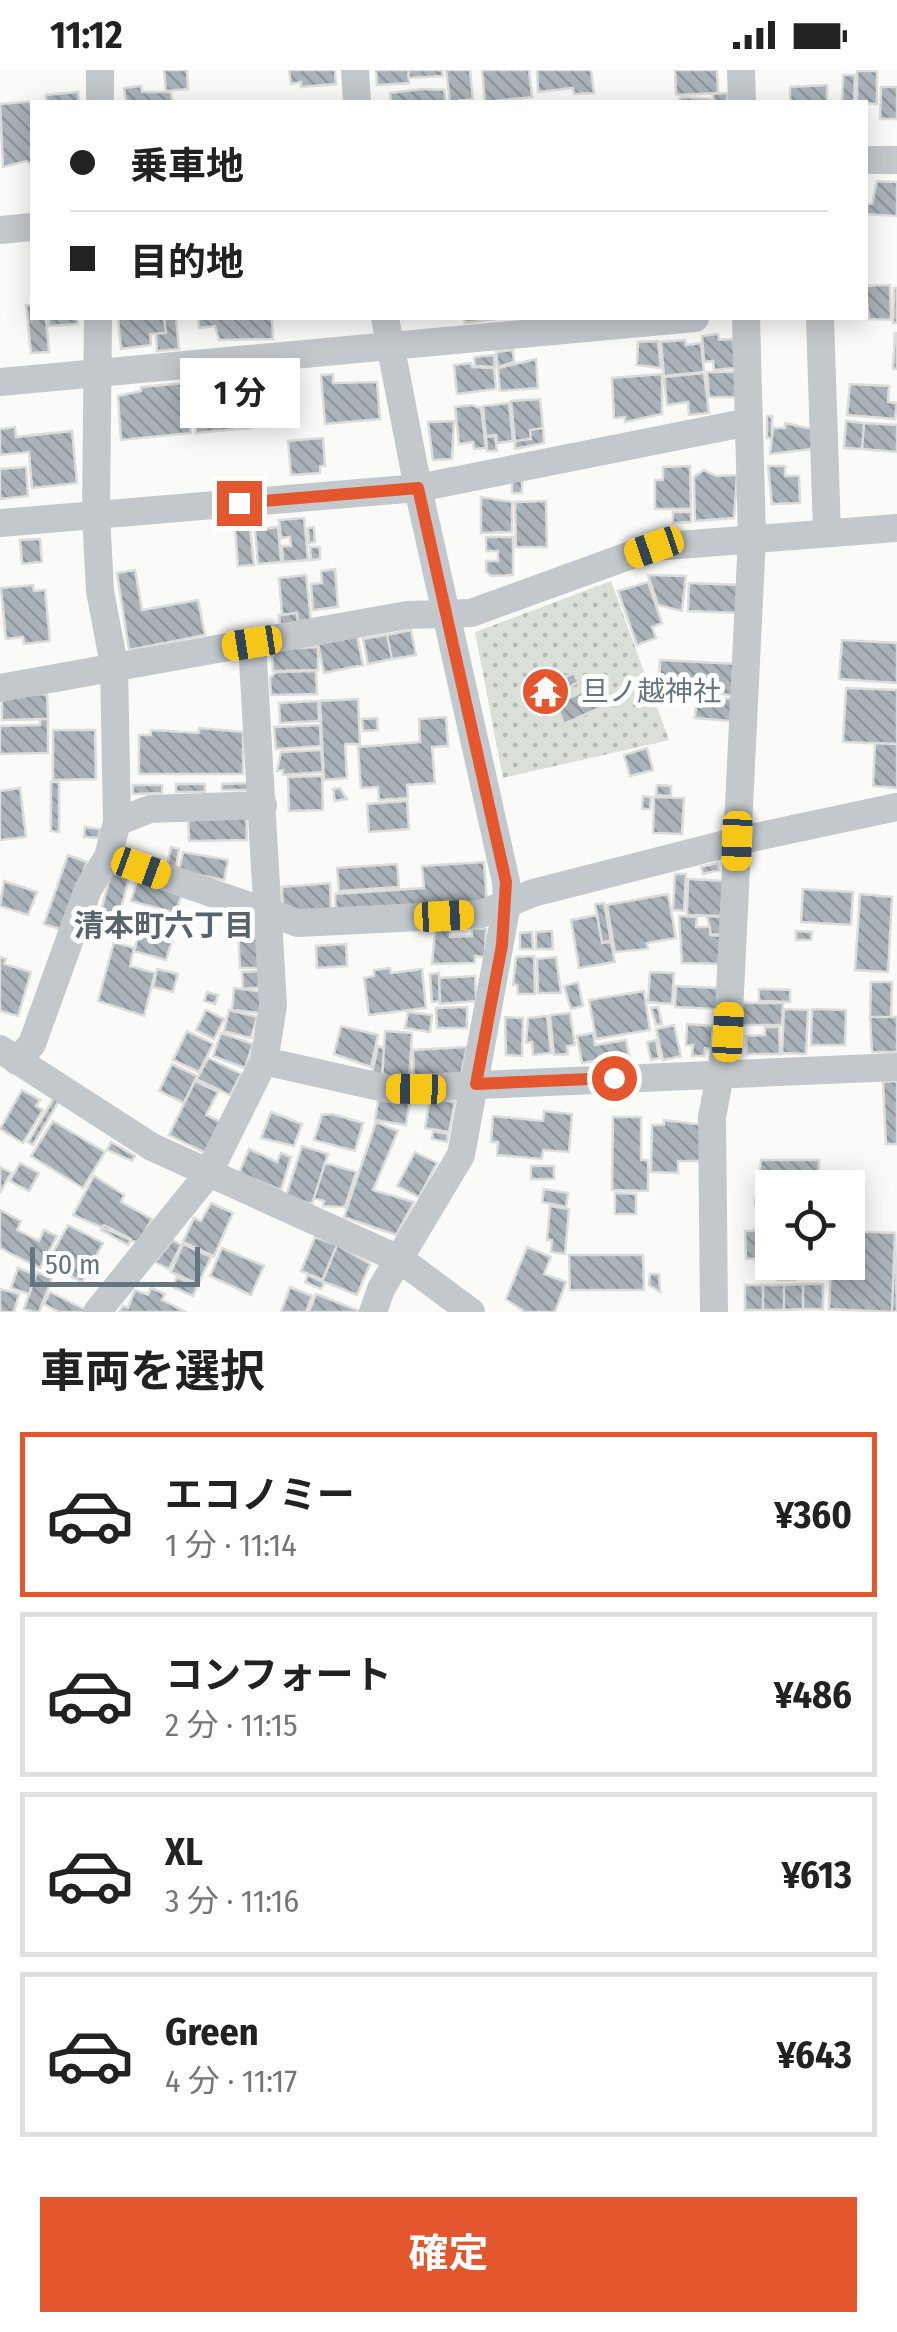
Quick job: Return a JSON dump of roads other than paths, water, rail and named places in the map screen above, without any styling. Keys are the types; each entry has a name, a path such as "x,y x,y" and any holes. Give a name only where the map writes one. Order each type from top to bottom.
{"street":[{"path":"100,70 100,100"},
{"path":"354,70 356,100"},
{"path":"741,70 742,100"},
{"path":"868,160 897,160"},
{"path":"0,230 30,227"},
{"path":"9,1055 32,1044 88,888 108,857 118,822 114,665 100,591 96,515 98,320"},
{"path":"373,1312 381,1289 461,1155 506,904 506,882 418,488 385,320"},
{"path":"0,382 672,320"},
{"path":"714,1312 712,1118 728,1032 752,537 746,320"},
{"path":"820,320 827,532"},
{"path":"0,523 418,488 749,422"},
{"path":"0,688 406,615 471,613 654,547 897,528"},
{"path":"97,1312 208,1174 264,1061 273,1006 252,643"},
{"path":"118,822 150,809 263,804"},
{"path":"108,857 298,923 481,914 533,893 737,841 897,807"},
{"path":"9,1055 152,1146 401,1260 471,1312"},
{"path":"264,1061 389,1089 897,1067"}],"place":[{"name":"旦ノ越神社","path":"546,691"}],"district":[{"name":"清本町六丁目","path":"164,926"}]}
